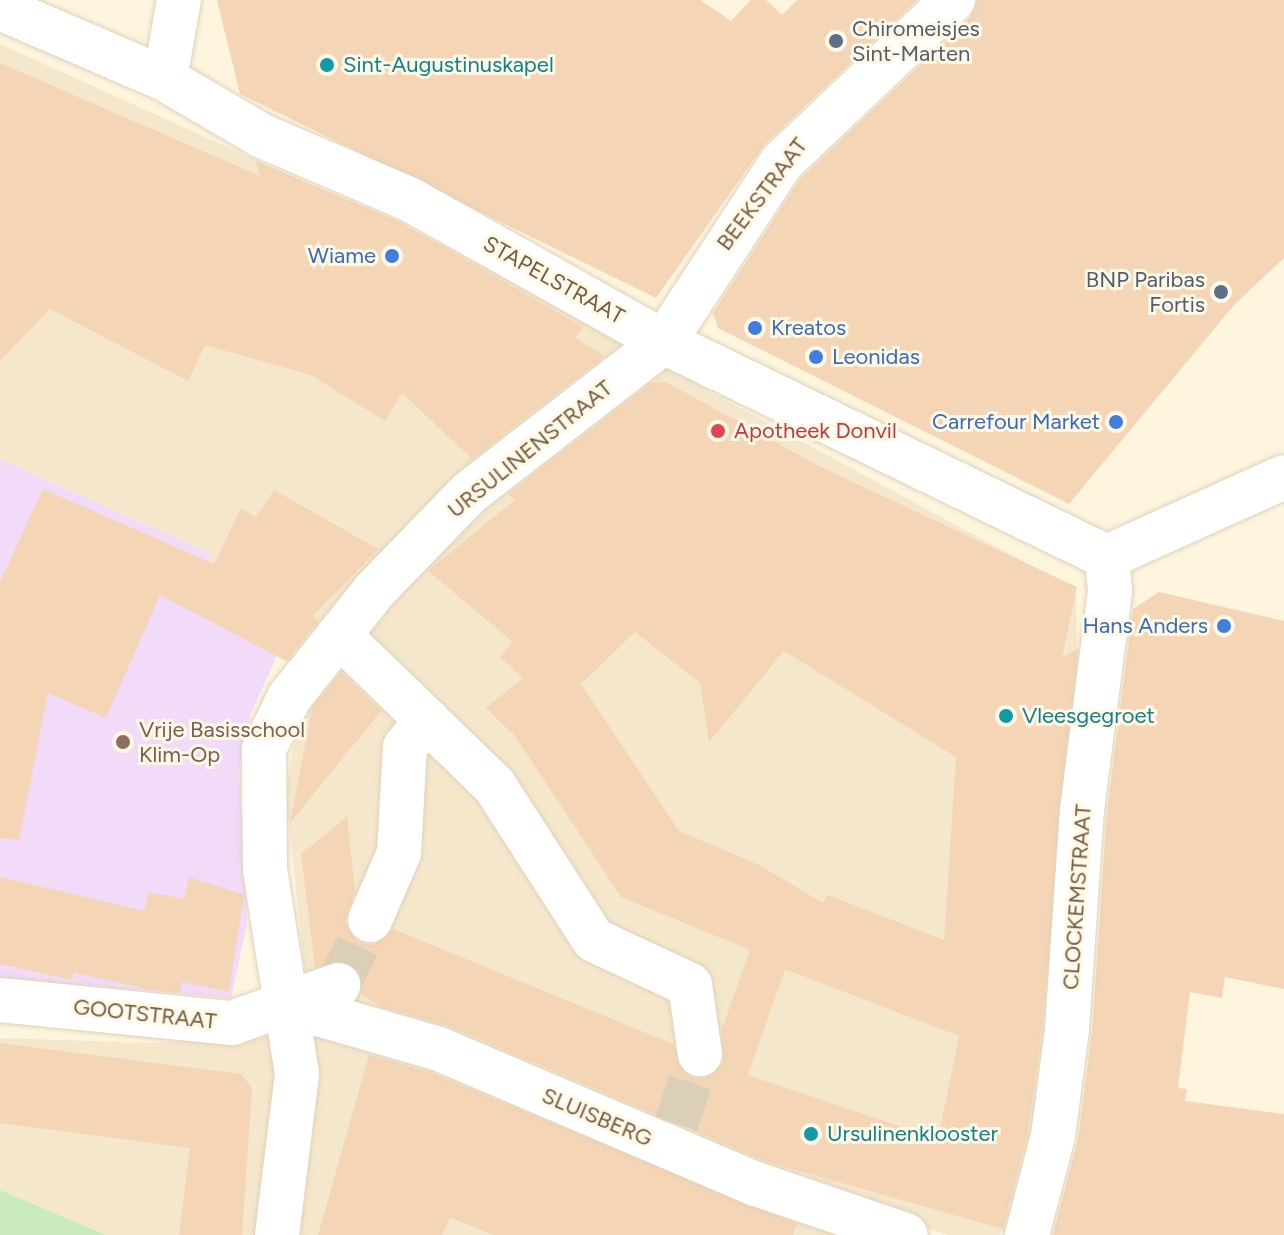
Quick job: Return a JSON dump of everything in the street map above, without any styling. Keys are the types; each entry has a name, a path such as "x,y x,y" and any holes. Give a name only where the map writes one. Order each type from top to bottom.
{"street":[{"path":"165,79 179,0"},
{"name":"BEEKSTRAAT","path":"664,342 781,163 953,0"},
{"name":"STAPELSTRAAT","path":"0,8 165,79 262,136 409,199 664,342 1107,557"},
{"name":"URSULINENSTRAAT","path":"277,1235 297,1074 265,869 264,749 289,698 339,635 469,493 664,342"},
{"path":"1107,557 1284,477"},
{"name":"CLOCKEMSTRAAT","path":"1027,1235 1053,1136 1067,1029 1082,810 1110,591 1107,557"},
{"path":"339,635 494,785 594,940 690,985 700,1054"},
{"path":"370,920 399,853 405,747 427,720"},
{"path":"287,1005 338,985"},
{"name":"GOOTSTRAAT","path":"0,1000 232,1023 287,1005"},
{"name":"SLUISBERG","path":"287,1005 439,1049 673,1136 906,1235"}],"shaded area":[{"path":"0,44 433,240 637,347 295,663 277,656 184,605 211,554 0,459"},
{"path":"661,365 1076,590 1079,734 1046,1084 1013,1224 999,1235 949,1235 859,1208 342,998 305,974 286,794 294,744 318,689 455,533"},
{"name":"Vrije Basisschool Klim-Op","path":"0,459 211,554 184,605 277,656 251,713 239,771 247,924 231,998 0,978"},
{"path":"313,1035 386,1046 744,1204 847,1235 106,1235 0,1190 0,1038 151,1043"}],"green space":[{"path":"0,1190 106,1235 0,1235"}],"building":[{"path":"217,0 700,0 731,21 751,0 766,0 782,15 797,0 917,0 764,145 656,298 240,94"},
{"path":"977,0 1284,0 1284,258 1234,305 1069,504 718,328 713,313 800,179 970,18"},
{"path":"0,63 260,176 256,161 398,221 583,327 575,338 605,356 472,459 402,393 385,421 311,375 205,345 188,381 50,309 0,361"},
{"path":"666,382 821,467 1077,587 1062,658 1078,648 1042,1027 1028,1131 1003,1229 765,1161 449,1026 382,1007 361,994 361,976 343,961 315,967 301,854 347,817 355,891 345,922 359,943 374,945 393,929 673,1044 690,1077 704,1079 723,1064 722,1029 750,950 621,897 515,736 486,708 523,678 500,657 513,642 428,571 515,500 508,494 651,383","holes":["635,632 700,683 709,742 784,651 956,757 944,940 828,895 823,903 759,865 679,831 581,684","785,969 959,1036 938,1139 748,1075"]},
{"path":"43,489 214,564 241,508 256,517 274,490 378,549 313,616 318,621 286,661 160,595 106,718 48,693 19,840 0,838 0,582"},
{"path":"1159,592 1284,621 1284,989 1225,977 1222,998 1190,992 1178,1088 1187,1089 1185,1101 1284,1114 1284,1235 1053,1235 1078,1139 1092,1032 1107,812 1133,609"},
{"path":"341,672 381,711 290,823 312,709"},
{"path":"0,877 144,911 149,892 184,899 189,877 244,895 229,992 182,982 180,993 146,989 74,973 72,980 0,964"},
{"path":"0,1043 241,1074 252,1088 242,1235 179,1235 190,1148 0,1123"},
{"path":"369,1055 431,1073 797,1224 793,1235 493,1235 450,1217 442,1235 318,1235"}],"tunnel":[{"path":"338,985 370,920"},
{"path":"676,1124 700,1054"}],"place":[{"name":"Chiromeisjes Sint-Marten","path":"836,41"},
{"name":"Sint-Augustinuskapel","path":"327,65"},
{"name":"Wiame","path":"392,256"},
{"name":"BNP Paribas Fortis","path":"1221,292"},
{"name":"Kreatos","path":"755,328"},
{"name":"Leonidas","path":"816,357"},
{"name":"Carrefour Market","path":"1116,422"},
{"name":"Apotheek Donvil","path":"718,431"},
{"name":"Hans Anders","path":"1224,626"},
{"name":"Vleesgegroet","path":"1006,716"},
{"name":"Vrije Basisschool Klim-Op","path":"123,742"},
{"name":"Ursulinenklooster","path":"811,1134"}]}
